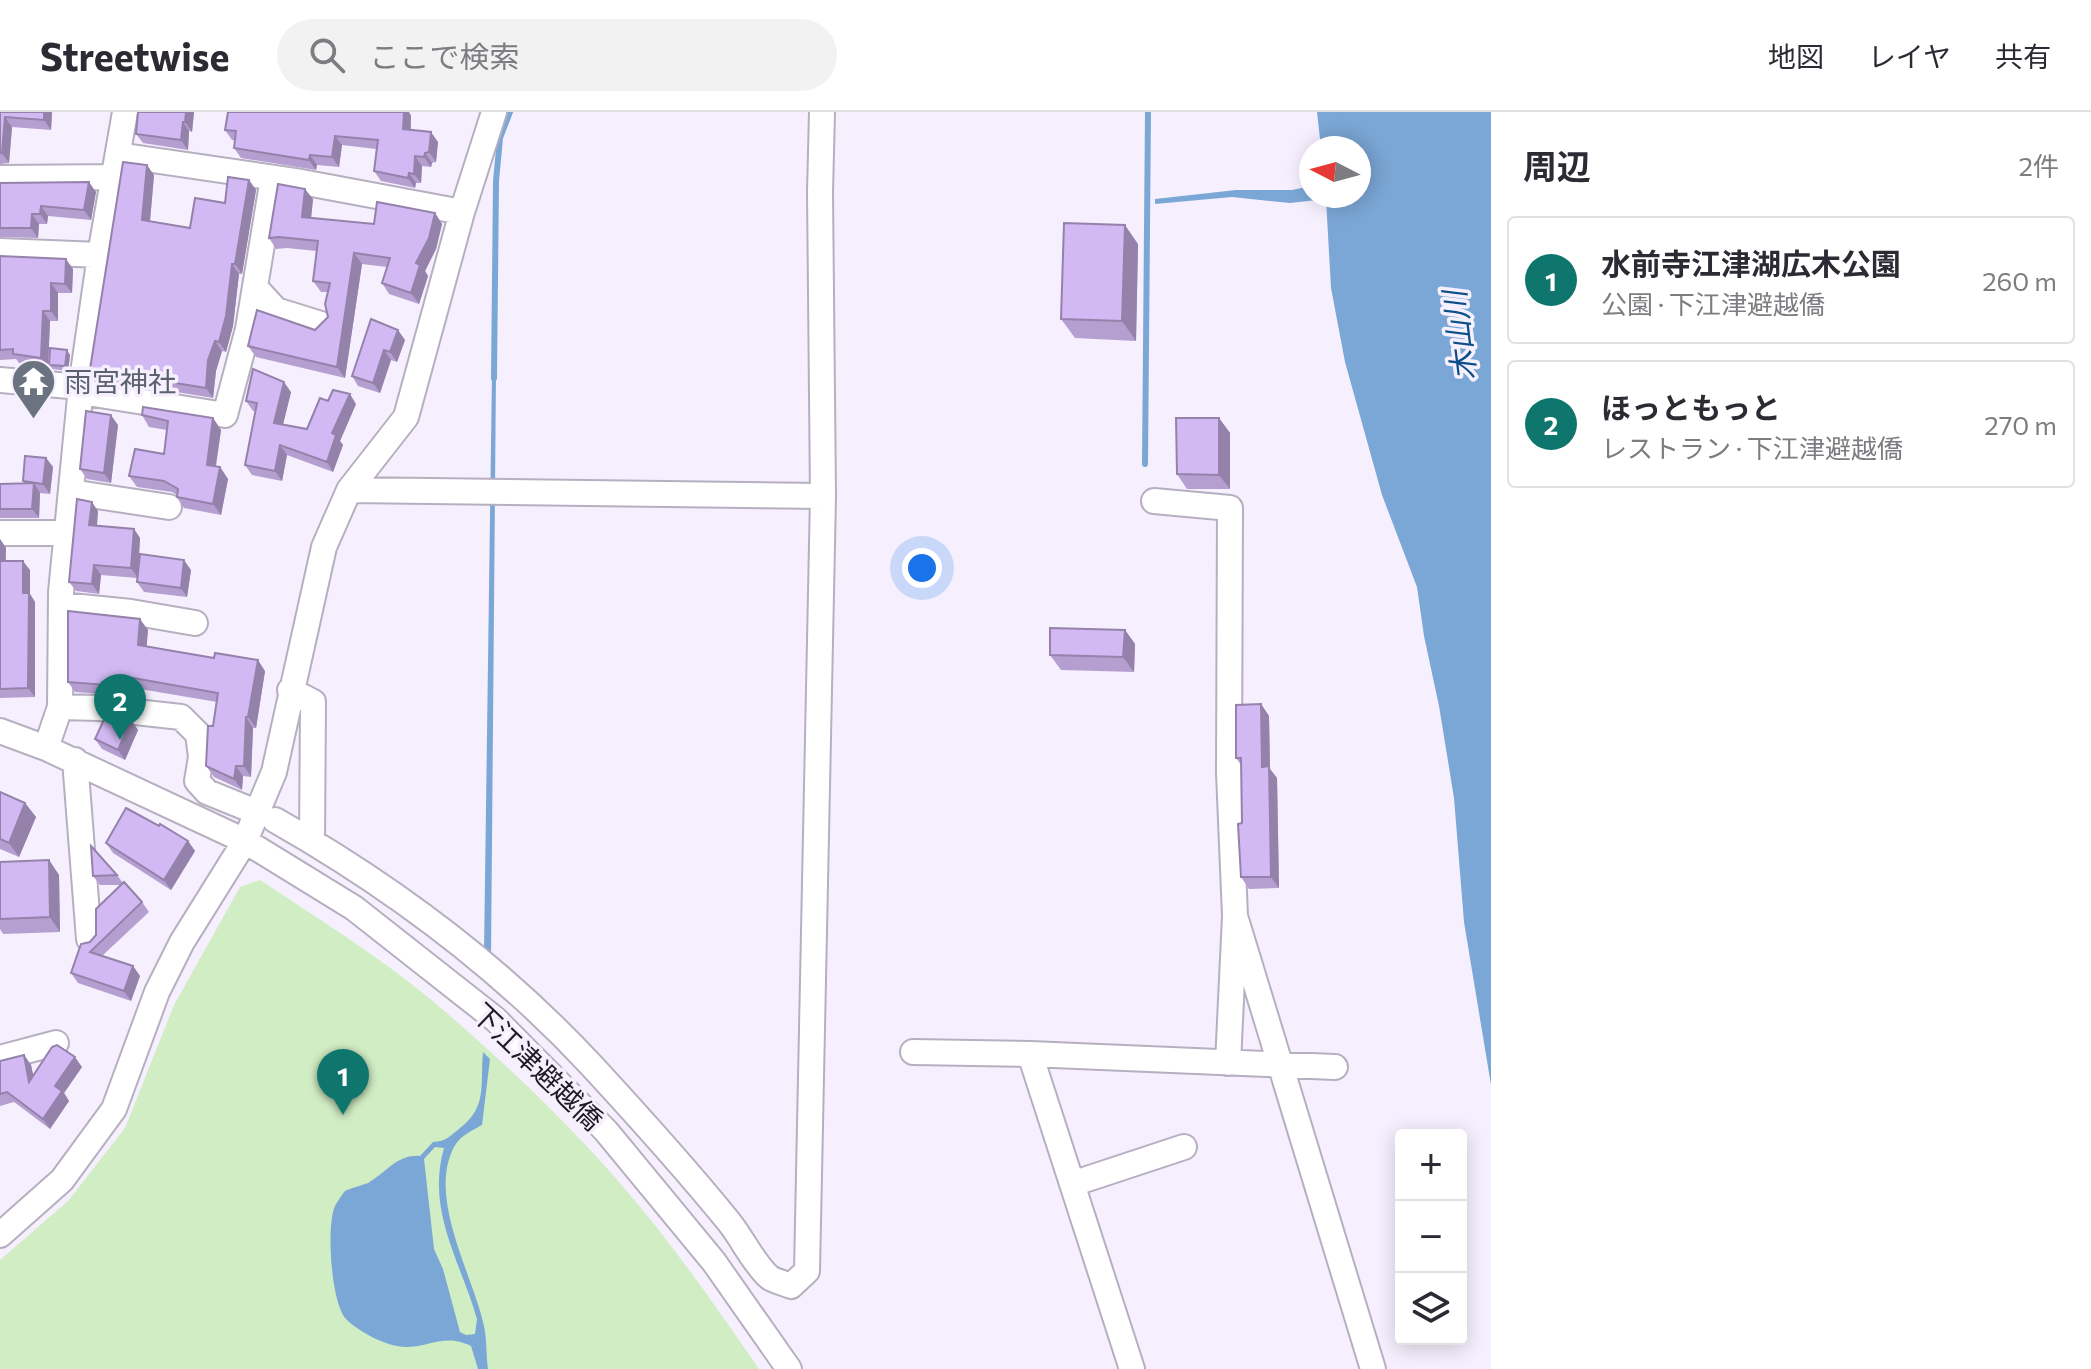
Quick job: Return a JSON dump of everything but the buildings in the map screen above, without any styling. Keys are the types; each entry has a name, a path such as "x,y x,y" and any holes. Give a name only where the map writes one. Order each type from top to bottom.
{"street":[{"path":"46,748 60,707 61,605 81,389 125,112"},
{"path":"0,1235 62,1180 114,1109 157,992 182,942 251,845 274,772 324,547 349,490 406,417 462,212 494,112"},
{"path":"275,820 312,841 429,920 506,982 591,1064 731,1224 769,1277 791,1286 807,1271 823,496 822,112"},
{"path":"0,178 116,166 273,178 462,212"},
{"path":"0,380 81,389 225,415 248,329 273,178"},
{"path":"0,251 100,255"},
{"path":"255,287 276,310 321,324"},
{"path":"349,490 823,496"},
{"path":"71,492 169,507"},
{"path":"1154,501 1230,508 1229,773 1235,916 1228,1063"},
{"path":"0,533 67,533"},
{"path":"61,605 195,623"},
{"path":"290,690 313,702 312,841"},
{"path":"60,707 181,717 198,734 201,757 197,781 207,792 249,809"},
{"name":"下江津避越僑","path":"0,731 75,760 251,845 354,908 495,1019 606,1131 714,1262 789,1369"},
{"path":"75,760 89,939"},
{"path":"1235,916 1373,1369"},
{"path":"0,1058 56,1043"},
{"path":"913,1052 1335,1067"},
{"path":"1030,1054 1132,1369"},
{"path":"1072,1184 1184,1147"}],"green space":[{"path":"260,880 413,985 549,1107 652,1222 759,1369 0,1369 0,1260 68,1201 125,1128 174,1005 240,887"}],"water":[{"name":"木山川","path":"1317,112 1491,112 1491,1085 1464,922 1454,798 1417,587 1382,495 1345,362 1331,288 1327,208 1371,208 1371,136 1320,136"},
{"path":"1299,189 1299,202 1232,197 1155,204 1155,199 1236,190"},
{"path":"492,372 496,373 491,958 484,952"},
{"path":"483,1052 490,1059 482,1125 454,1147 447,1167 446,1189 455,1236 486,1337 488,1369 478,1369 471,1346 462,1342 398,1346 366,1334 346,1319 334,1281 331,1230 335,1206 345,1191 368,1183 405,1158 420,1156 433,1142 448,1138 469,1120 481,1094","holes":["435,1147 444,1148 439,1193 442,1214 477,1319 475,1334 460,1332 443,1269 434,1249 424,1159"]}],"waterway":[{"path":"494,378 496,181 500,138 510,112"},
{"path":"1145,464 1148,112"}],"place":[{"name":"雨宮神社","path":"33,420"},
{"name":"ほっともっと","path":"120,740"},
{"name":"水前寺江津湖広木公園","path":"343,1115"}]}
